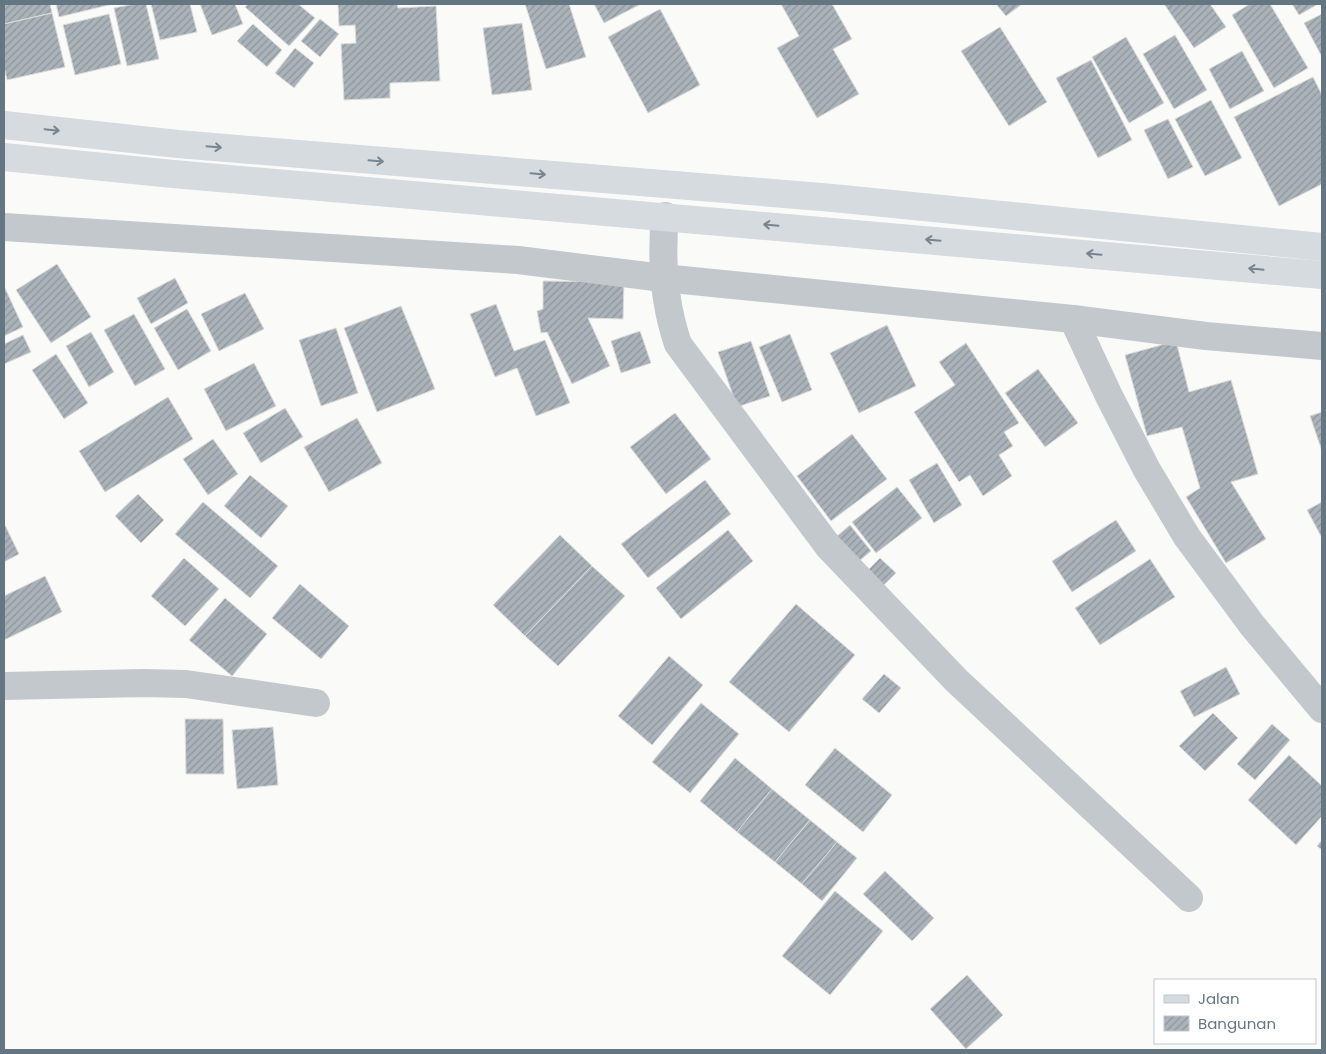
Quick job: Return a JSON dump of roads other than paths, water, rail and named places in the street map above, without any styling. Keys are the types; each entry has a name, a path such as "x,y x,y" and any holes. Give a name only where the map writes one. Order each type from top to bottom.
{"main road":[{"path":"4,125 178,144 833,198 1310,246 1309,274 664,224 428,196 4,157"},
{"path":"173,174 178,144"},
{"path":"428,165 428,196"}],"street":[{"path":"664,224 664,273 671,325 678,344 828,546 956,680 1189,898"},
{"path":"4,227 518,260 664,273 1073,319 1206,336 1322,346"},
{"path":"1073,319 1109,396 1143,462 1186,537 1252,625 1322,709"},
{"path":"4,686 186,684 316,703"}]}
